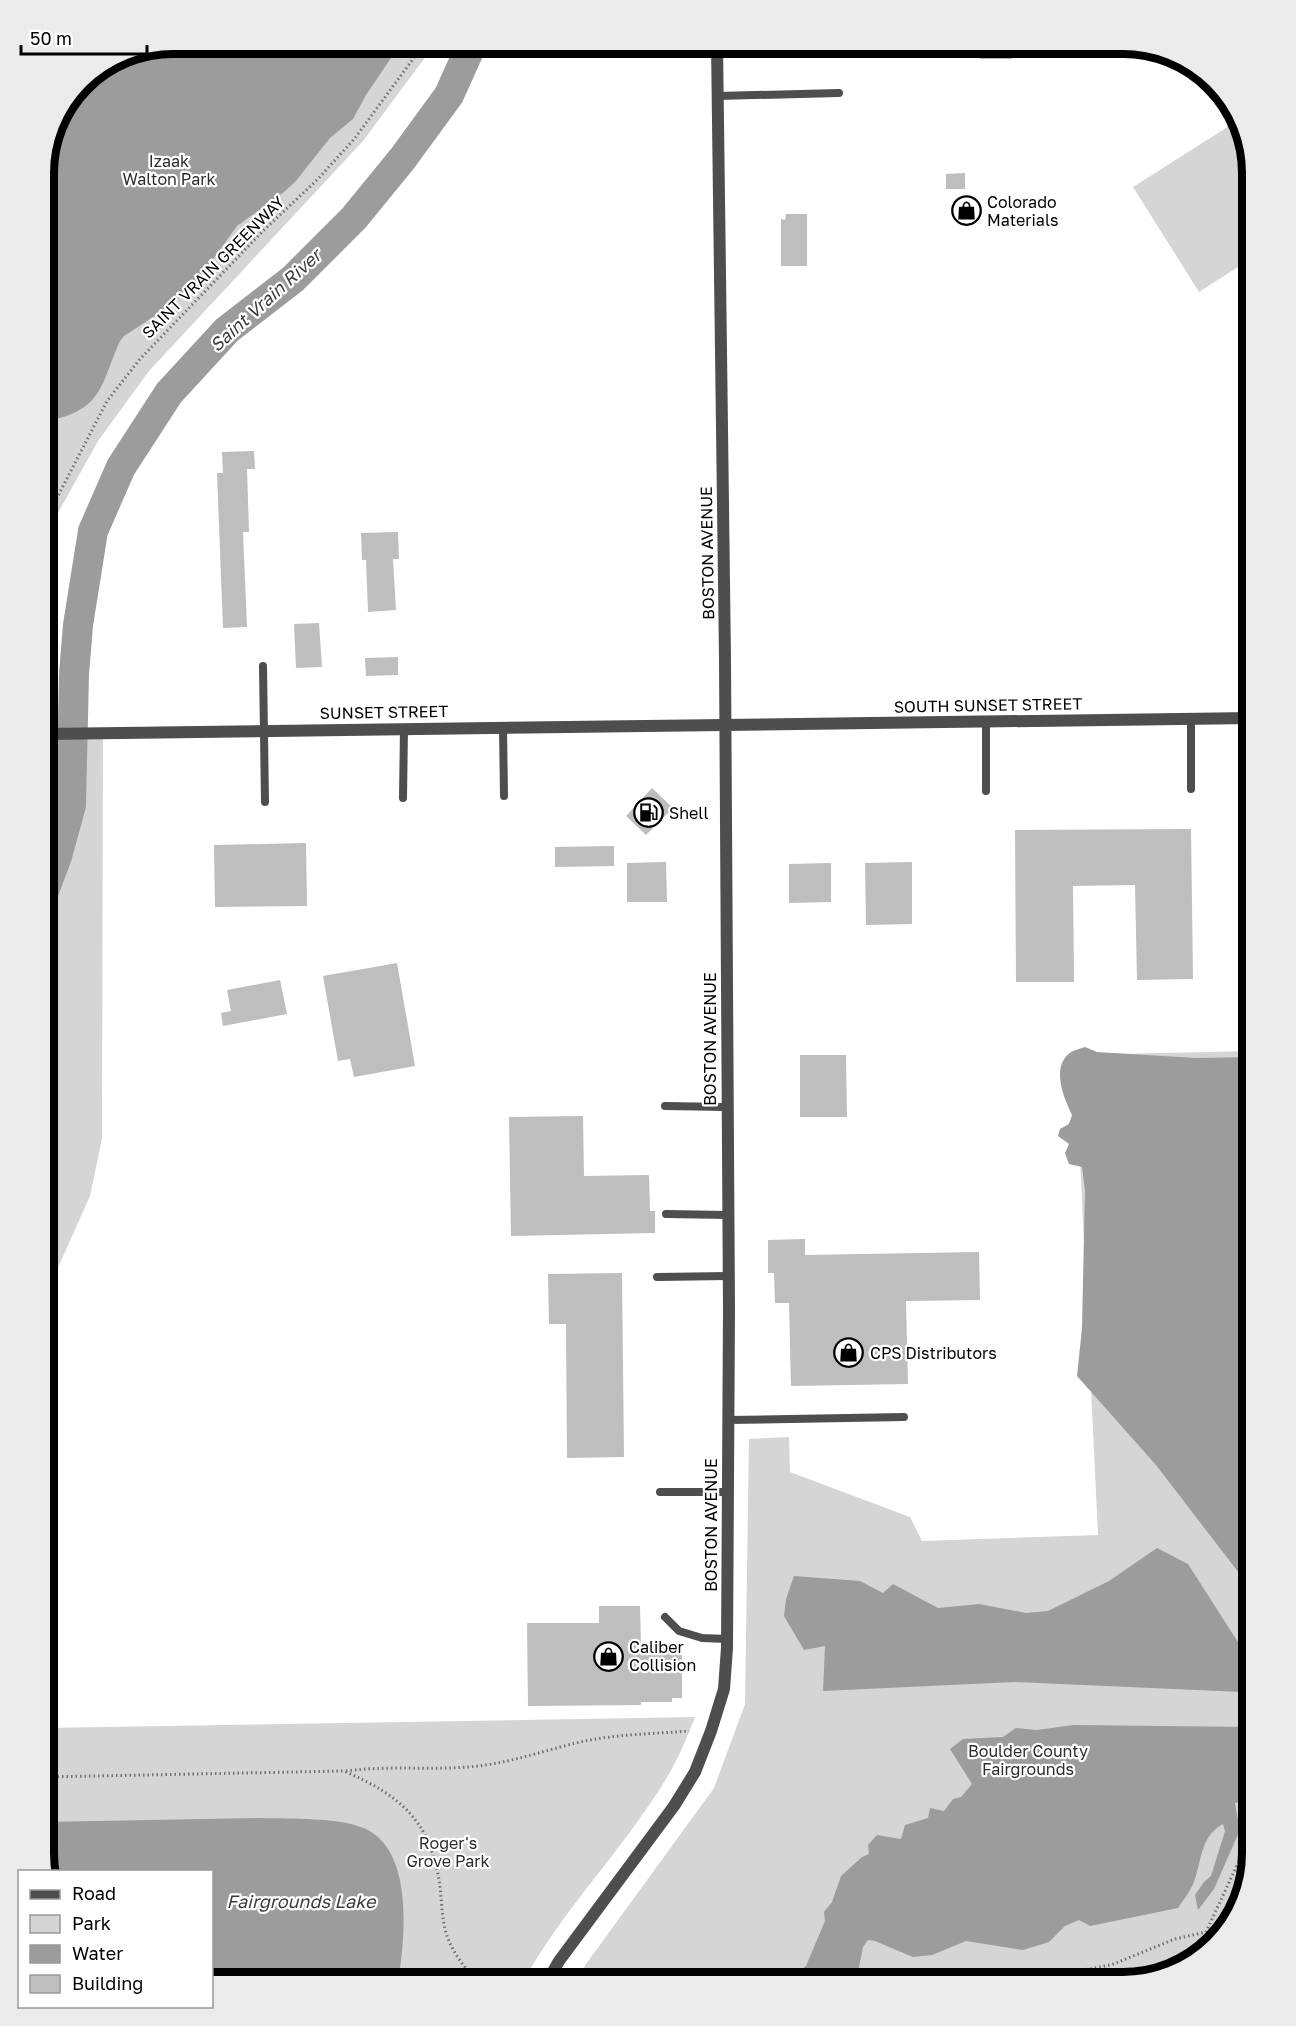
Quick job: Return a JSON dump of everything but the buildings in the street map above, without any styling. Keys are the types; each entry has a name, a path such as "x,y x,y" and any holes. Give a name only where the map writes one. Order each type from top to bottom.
{"street":[{"name":"BOSTON AVENUE","path":"553,1972 674,1806 696,1772 724,1689 727,1639 728,1215 725,659 717,54"},
{"name":"SOUTH SUNSET STREET","path":"724,725 1242,718"},
{"name":"SUNSET STREET","path":"54,734 724,725"}],"lane":[{"path":"717,96 839,93"},
{"path":"263,666 265,801"},
{"path":"1191,719 1191,789"},
{"path":"986,722 986,791"},
{"path":"503,727 504,796"},
{"path":"403,798 404,728"},
{"path":"665,1106 727,1107"},
{"path":"666,1214 728,1215"},
{"path":"657,1277 728,1276"},
{"path":"728,1420 904,1417"},
{"path":"660,1492 728,1492"},
{"path":"665,1617 679,1631 702,1638 727,1639"}],"path":[{"name":"SAINT VRAIN GREENWAY","path":"54,504 107,401 140,359 356,138 417,54"},
{"path":"54,1777 476,1766 508,1762 570,1744 606,1737 689,1731"},
{"path":"344,1771 384,1791 418,1821 435,1860 446,1934 453,1951 469,1972"},
{"path":"1071,1972 1111,1965 1175,1939 1206,1932 1242,1855"}],"green space":[{"name":"Izaak Walton Park","path":"428,54 363,141 149,371 98,441 54,520 54,165 63,127 83,94 94,83 120,66 157,55"},
{"path":"1232,124 1241,157 1242,264 1199,292 1133,187"},
{"path":"103,733 102,1139 90,1196 54,1277 54,734"},
{"name":"Boulder County Fairgrounds","path":"1242,1051 1242,1853 1238,1884 1230,1906 1213,1932 1202,1943 1176,1960 1139,1971 582,1972 714,1788 745,1704 749,1439 789,1437 790,1472 910,1517 922,1541 1098,1535 1075,1055"},
{"name":"Roger's Grove Park","path":"695,1717 666,1779 631,1830 556,1929 529,1972 213,1972 213,1870 55,1870 54,1728"}],"water":[{"name":"Izaak Walton Park","path":"393,54 353,119 330,138 295,182 237,226 199,279 184,294 124,336 96,395 78,411 54,419 54,165 63,127 83,94 94,83 120,66 157,55"},
{"path":"1085,1047 1097,1052 1196,1058 1242,1057 1242,1577 1156,1465 1077,1376 1082,1328 1085,1190 1082,1167 1069,1164 1065,1153 1069,1144 1058,1136 1060,1129 1069,1124 1072,1115 1063,1092 1060,1074 1065,1058 1071,1052"},
{"path":"1157,1548 1188,1564 1242,1648 1242,1691 1015,1682 823,1691 825,1646 804,1650 784,1616 786,1599 794,1576 860,1581 883,1593 893,1584 938,1608 979,1604 1026,1613 1048,1611 1109,1581"},
{"path":"1073,1725 1242,1727 1242,1801 1235,1803 1240,1830 1214,1889 1198,1910 1195,1895 1211,1876 1225,1831 1223,1824 1206,1841 1194,1883 1178,1908 1090,1926 1079,1920 1065,1926 1049,1942 1023,1950 966,1941 932,1955 913,1957 868,1940 863,1947 858,1972 798,1972 806,1966 825,1921 824,1912 832,1902 841,1876 862,1857 869,1854 868,1845 877,1835 901,1839 905,1825 928,1818 930,1808 944,1811 953,1799 961,1797 972,1784 950,1749 963,1739 1003,1737 1016,1728 1037,1730"},
{"name":"Fairgrounds Lake","path":"315,1819 342,1822 366,1829 381,1840 392,1857 399,1876 404,1921 399,1972 213,1972 213,1870 55,1870 54,1822"}],"waterway":[{"name":"Saint Vrain River","path":"54,864 71,805 74,674 78,625 93,531 121,467 169,393 227,330 293,279 354,218 403,158 449,95 467,54"}],"place":[{"name":"Colorado Materials","path":"966,211"},
{"name":"Shell","path":"648,813"},
{"name":"CPS Distributors","path":"849,1353"},
{"name":"Caliber Collision","path":"608,1656"}]}
